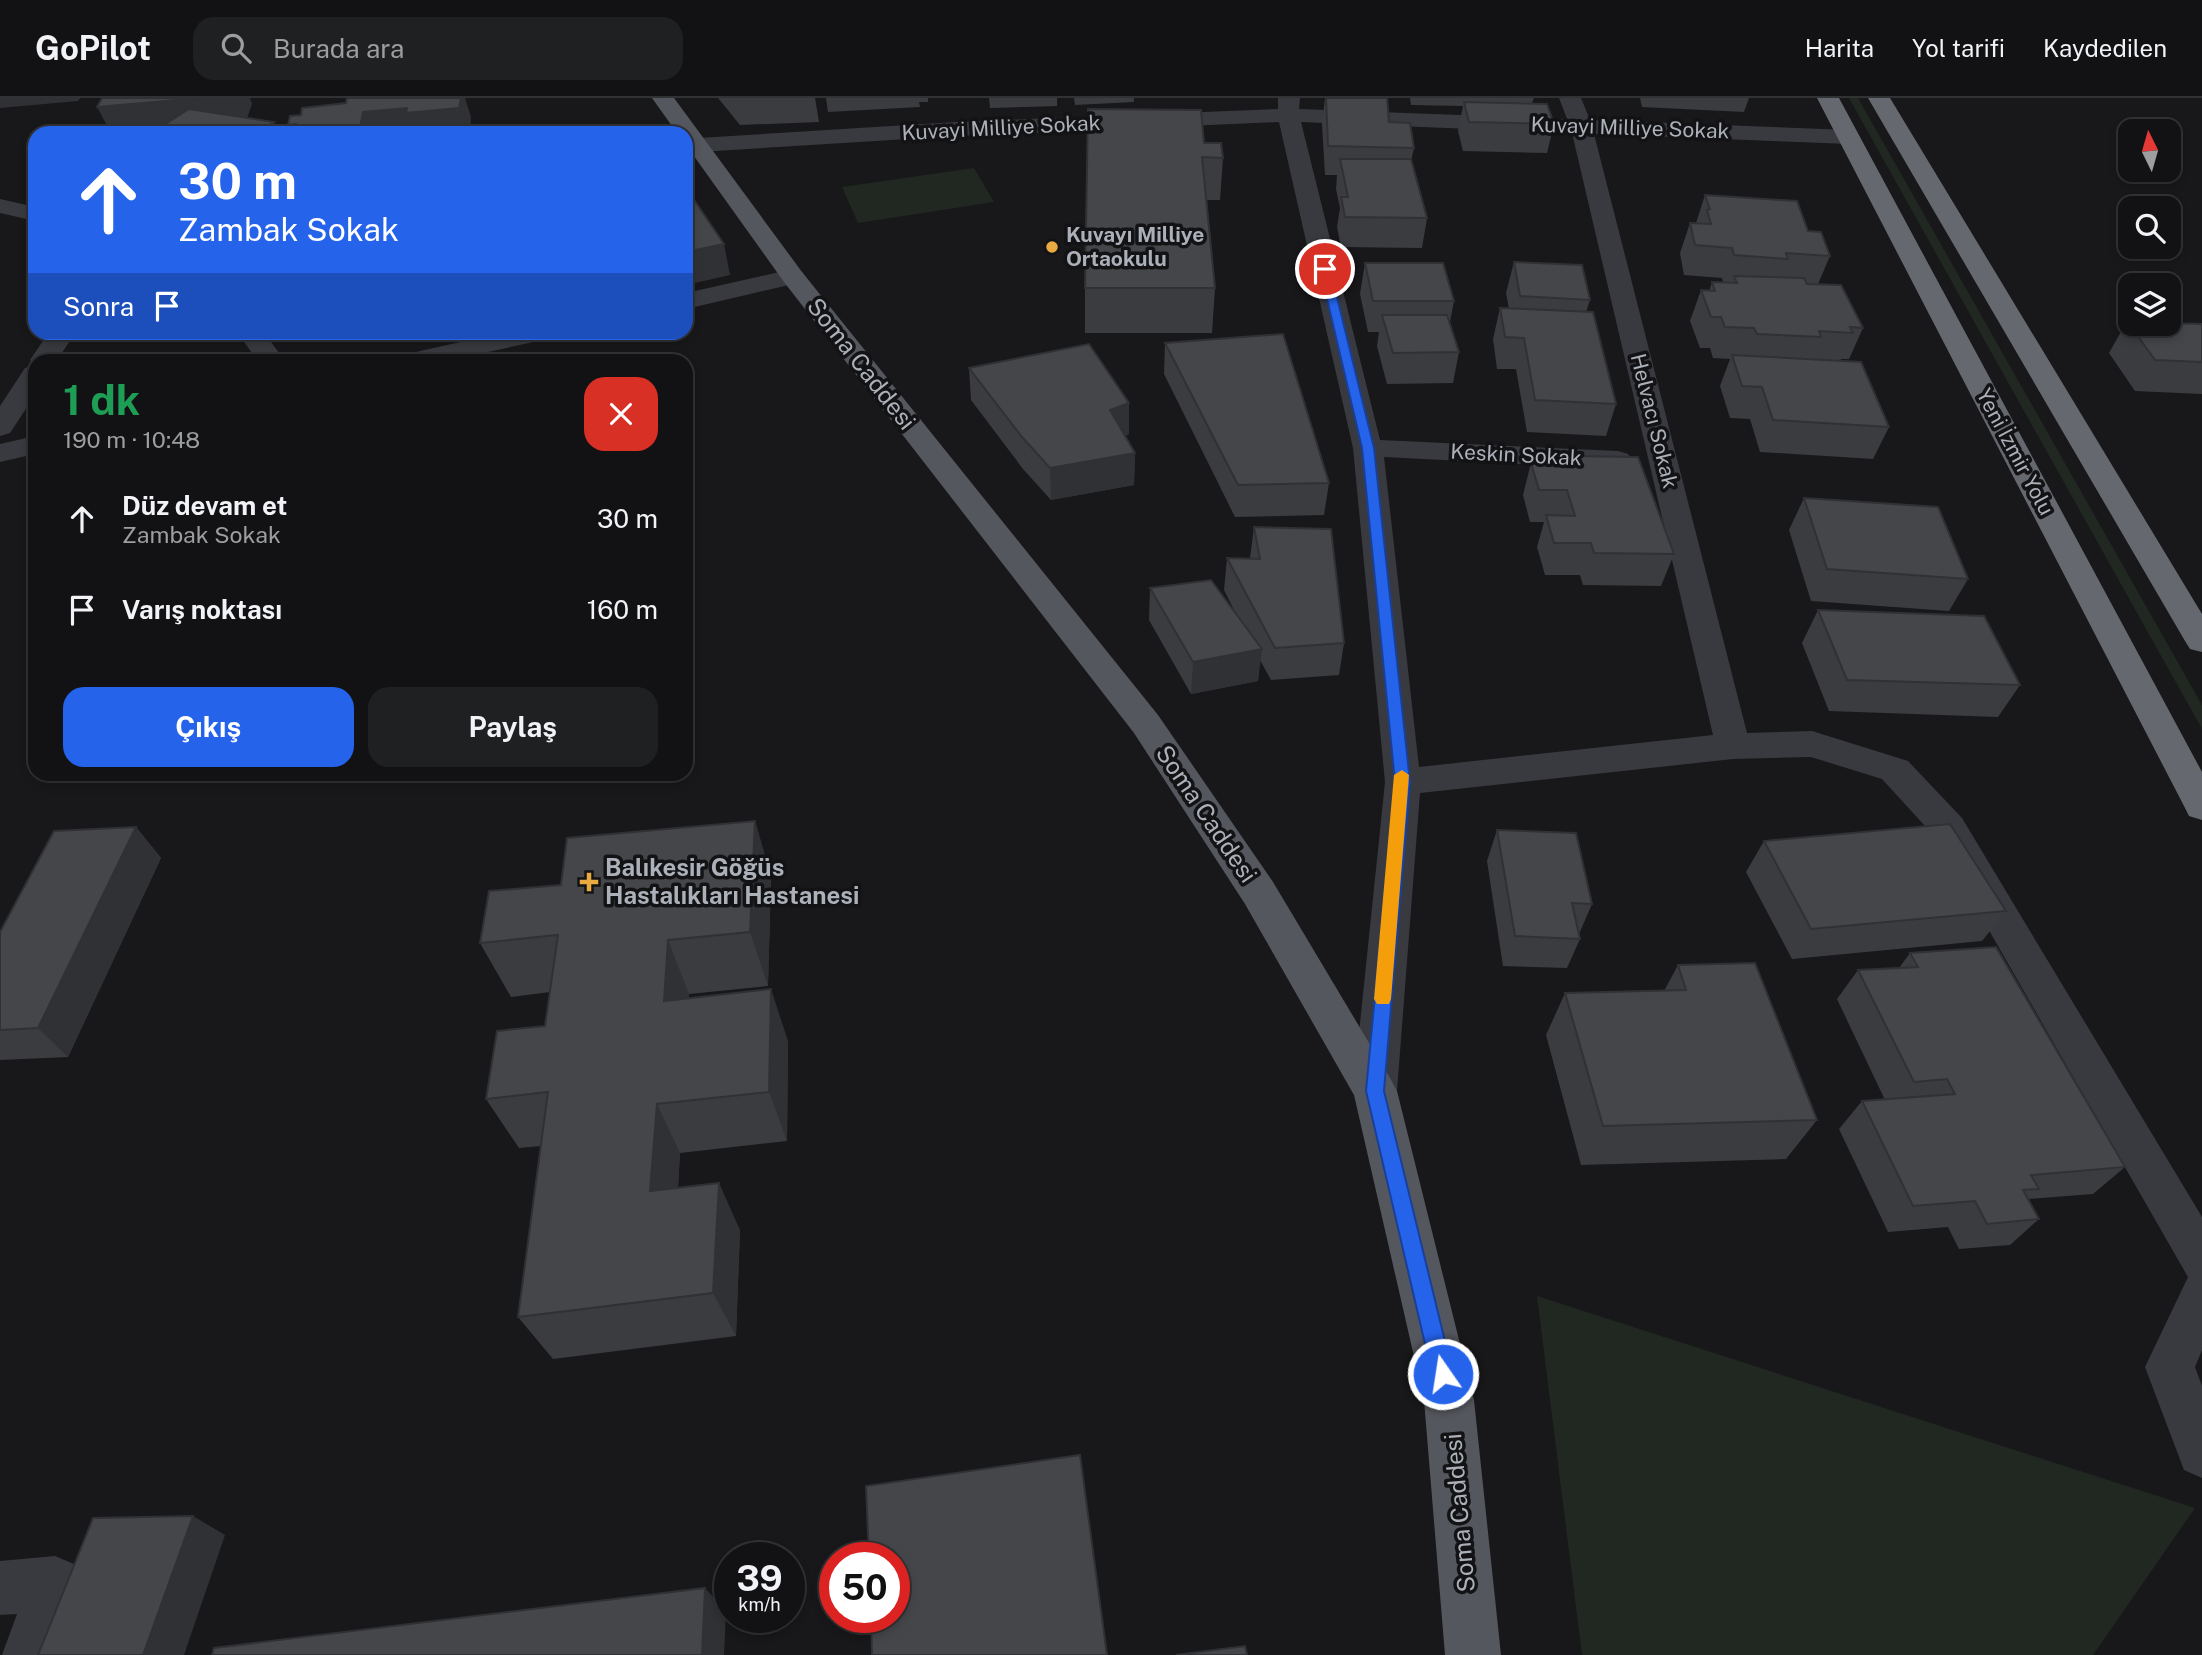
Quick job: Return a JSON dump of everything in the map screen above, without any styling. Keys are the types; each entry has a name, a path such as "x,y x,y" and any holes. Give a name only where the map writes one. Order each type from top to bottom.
{"highway":[{"name":"Yeni İzmir Yolu","path":"1828,98 2202,806"},
{"path":"1879,98 2202,641"}],"main road":[{"name":"Soma Caddesi","path":"663,98 680,126"},
{"name":"Soma Caddesi","path":"696,151 1146,724 1259,893 1375,1091 1449,1400 1473,1655"}],"street":[{"name":"Helvacı Sokak","path":"1570,98 1581,126 1733,746"},
{"name":"Kuvayi Milliye Sokak","path":"696,151 956,119 1289,107 1581,126 1849,138"},
{"path":"1289,107 1368,448 1402,782 1375,1091"},
{"path":"0,206 28,212"},
{"path":"693,299 793,277"},
{"path":"444,354 507,340"},
{"path":"0,427 28,385"},
{"path":"0,453 28,447"},
{"name":"Keskin Sokak","path":"1368,448 1664,463"},
{"path":"1402,782 1733,746 1812,744 1895,770 1949,828 2202,1260"},
{"path":"2202,1294 2170,1367 2202,1452"},
{"path":"0,1588 55,1583 30,1655"}],"shaded area":[{"path":"1849,98 1858,98 2202,705 2202,729"},
{"path":"974,168 994,202 858,223 842,187"},
{"path":"1537,1296 2195,1508 2093,1655 1582,1655"}],"building":[{"path":"102,98 200,98 97,107"},
{"path":"347,98 461,98 459,108 406,113 407,108 363,112 360,126 288,125 290,116 301,115 302,108 346,103"},
{"path":"1326,98 1387,98 1389,122 1410,123 1414,148 1328,146"},
{"path":"1464,102 1547,104 1554,124 1469,122"},
{"path":"189,109 274,122 268,126 162,126"},
{"path":"1088,109 1201,110 1204,143 1221,143 1223,158 1202,157 1215,288 1085,288"},
{"path":"1340,159 1411,159 1427,218 1345,217 1341,197 1348,197"},
{"path":"1705,195 1797,201 1808,231 1821,232 1830,256 1786,253 1788,259 1734,255 1732,248 1695,245 1690,223 1711,224"},
{"path":"693,198 724,244 693,251"},
{"path":"1514,262 1582,265 1590,300 1520,296"},
{"path":"1365,263 1443,263 1454,301 1373,301"},
{"path":"1734,276 1804,278 1807,284 1841,285 1863,328 1850,327 1853,333 1819,331 1821,337 1757,334 1754,328 1725,327 1721,317 1711,317 1701,290 1715,291 1712,282 1737,283"},
{"path":"1500,308 1593,312 1616,404 1535,400 1524,338 1505,337"},
{"path":"1382,315 1447,315 1459,352 1393,353"},
{"path":"2181,323 2202,324 2202,362 2155,360 2138,336 2181,336"},
{"path":"1283,334 1329,483 1238,485 1165,343"},
{"path":"1089,344 1129,403 1110,410 1135,453 1050,468 1022,437 969,368"},
{"path":"1732,355 1861,362 1889,427 1773,420 1762,387 1742,386"},
{"path":"1567,456 1638,457 1674,554 1594,553 1591,543 1554,543 1546,515 1575,516 1567,490 1539,490 1531,463 1569,463"},
{"path":"1804,498 1938,507 1968,579 1827,569"},
{"path":"1254,527 1331,529 1344,643 1275,648 1227,558 1260,559"},
{"path":"1211,580 1262,649 1193,662 1150,588"},
{"path":"1818,610 1984,616 2020,685 1847,680"},
{"path":"755,821 750,932 668,940 664,1001 771,989 769,1092 657,1104 650,1191 719,1183 713,1293 518,1317 548,1092 486,1099 497,1031 545,1026 558,935 480,943 489,891 561,885 567,838"},
{"path":"1950,824 2006,911 1811,929 1764,841"},
{"path":"136,827 38,1028 0,1030 0,932 54,831"},
{"path":"1497,830 1576,833 1592,904 1572,903 1580,939 1515,936"},
{"path":"1996,947 2125,1167 2031,1175 2039,1189 2023,1190 2039,1219 1987,1224 1975,1201 1913,1206 1862,1101 1955,1094 1947,1079 1914,1082 1858,970 1918,967 1910,953"},
{"path":"1755,963 1817,1120 1603,1126 1565,993 1686,990 1678,965"},
{"path":"1080,1455 1107,1655 872,1655 871,1633 910,1633 910,1542 868,1542 866,1486"},
{"path":"193,1516 143,1655 38,1655 93,1518"},
{"path":"705,1588 702,1655 212,1655 214,1648"},
{"path":"1245,1646 1247,1655 1176,1655"}],"slow traffic":[{"path":"1383,999 1402,775"}],"place":[{"name":"Kuvayı Milliye Ortaokulu","path":"1052,247"},
{"name":"Balıkesir Göğüs Hastalıkları Hastanesi","path":"589,882"}],"route":[{"path":"1325,269 1368,448 1402,782 1375,1091 1443,1374"}]}
